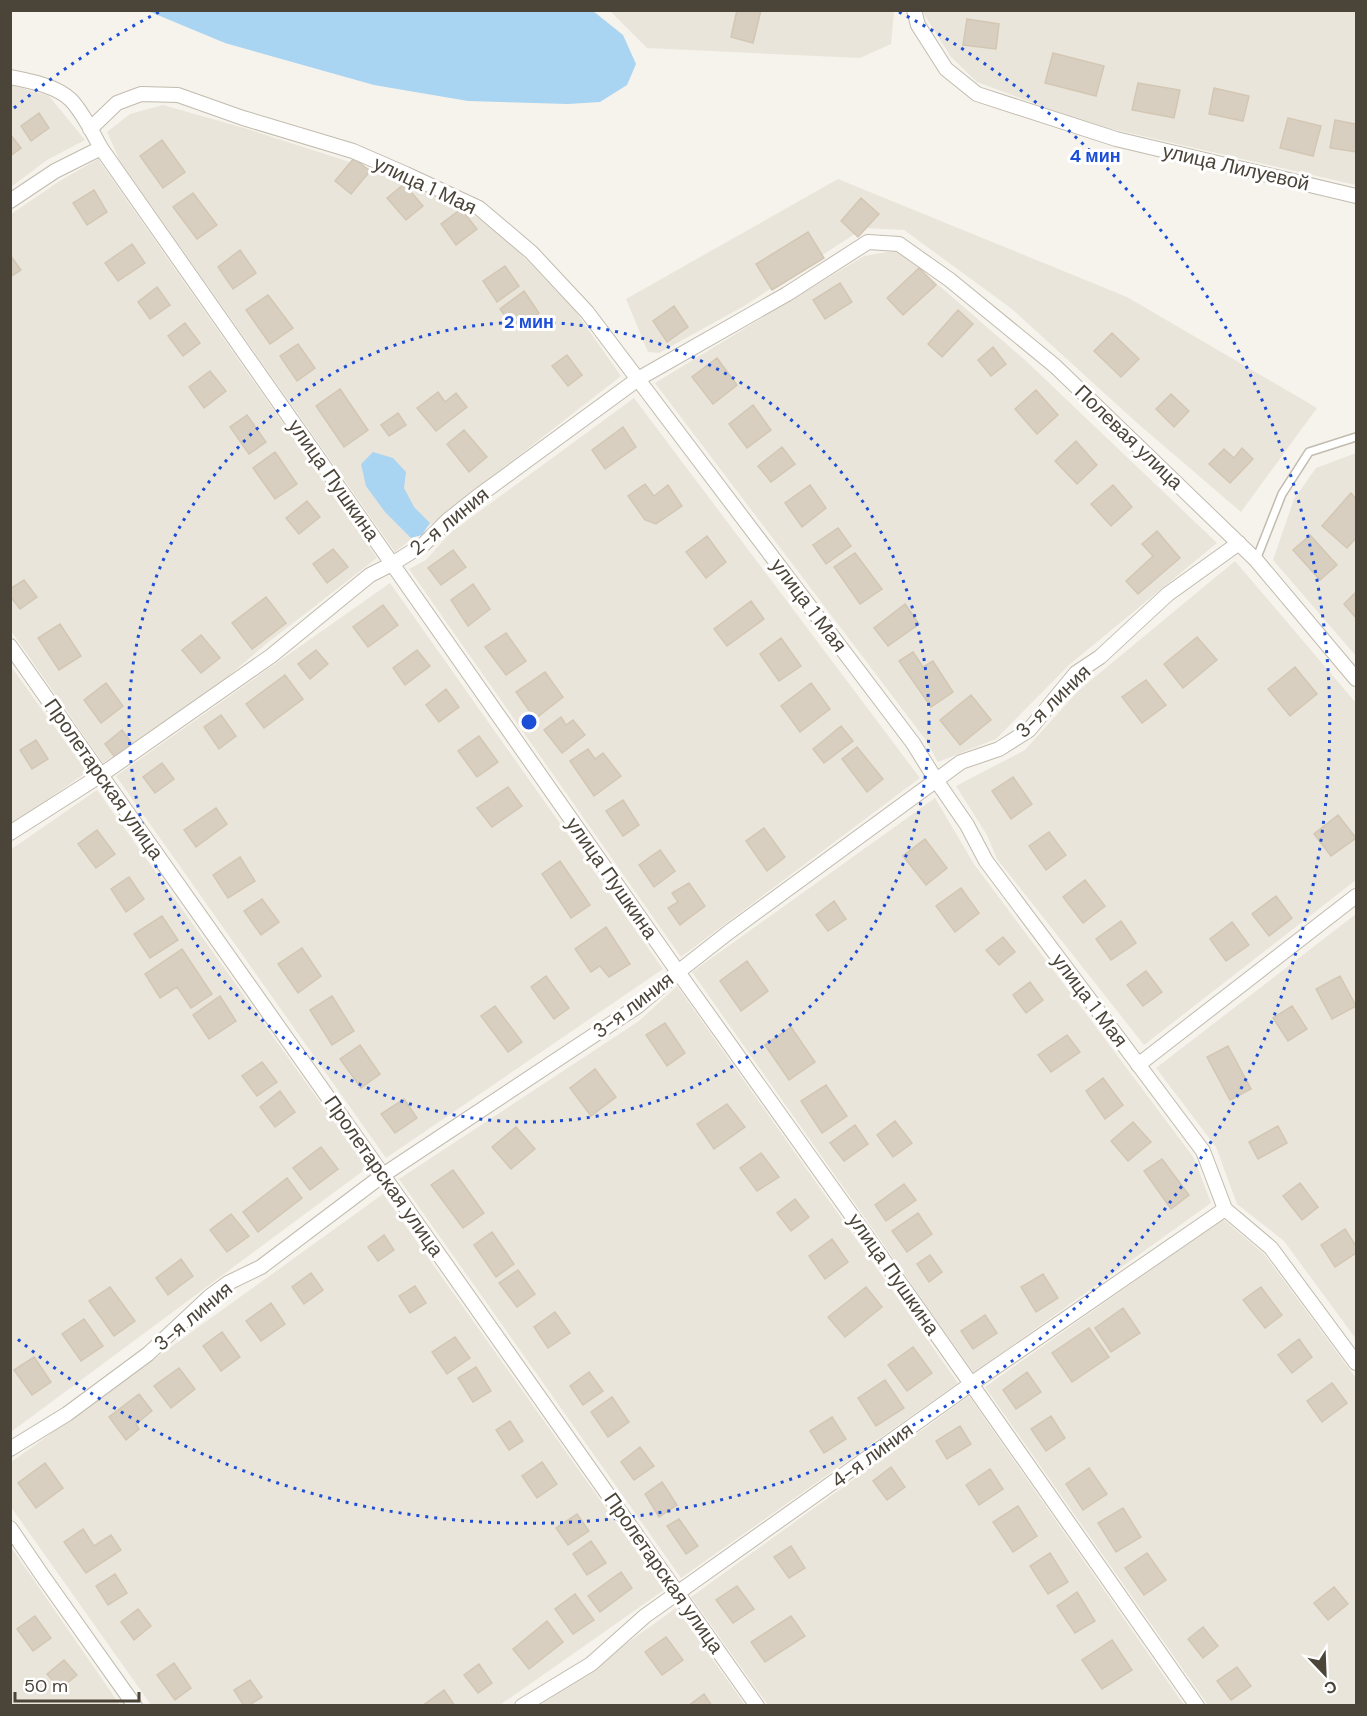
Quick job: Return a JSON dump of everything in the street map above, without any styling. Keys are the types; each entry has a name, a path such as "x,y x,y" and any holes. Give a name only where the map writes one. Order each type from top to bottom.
{"street":[{"name":"улица Лилуевой","path":"914,10 918,25 946,69 977,94 1116,139 1356,196"},
{"name":"улица Пушкина","path":"10,77 56,90 70,100 101,148 678,972 1197,1706"},
{"name":"улица 1 Мая","path":"90,129 117,103 141,94 178,95 243,118 353,151 406,174 479,208 531,252 587,312 913,743 967,825 986,861 1203,1151 1225,1209 1271,1248 1356,1363"},
{"path":"10,201 55,171 101,148"},
{"name":"2-я линия","path":"10,833 202,706 271,656 370,575 424,544 448,520 477,497 638,379 787,294 868,242"},
{"name":"Полевая улица","path":"868,242 899,244 950,280 1054,366 1256,560 1356,679"},
{"name":"3-я линия","path":"10,1449 67,1414 147,1354 209,1297 228,1283 261,1267 383,1175 638,1006 729,932 961,762 999,749 1029,730 1076,674 1100,657 1168,594 1239,543"},
{"name":"Пролетарская улица","path":"10,646 757,1706"},
{"path":"1138,1065 1356,896"},
{"name":"4-я линия","path":"522,1706 591,1664 645,1616 971,1384 1225,1209"},
{"path":"10,1528 135,1706"}],"lane":[{"path":"1256,560 1282,494 1309,452 1356,437"}],"shaded area":[{"path":"610,11 894,11 891,44 860,58 647,48"},
{"path":"922,11 1356,11 1356,185 1090,124 977,82 951,57"},
{"path":"11,85 49,96 85,140 47,160 11,187"},
{"path":"163,105 244,128 431,188 501,233 576,312 621,376 395,552 120,161 107,132 130,114"},
{"path":"98,159 377,558 266,644 204,697 103,763 11,631 10,215 58,182"},
{"path":"838,179 1127,297 1317,408 1241,512 1136,422 1012,309 904,230 864,228 744,306 659,353 648,352 626,299"},
{"path":"898,250 1025,360 1217,543 1069,665 996,739 938,762 925,739 655,383 864,256"},
{"path":"634,398 920,778 681,957 409,569 426,560 450,533"},
{"path":"1356,453 1356,656 1273,560 1294,499 1316,468"},
{"path":"1235,561 1356,703 1356,880 1144,1045 997,859 987,835 956,786 1025,750 1078,691"},
{"path":"390,583 663,969 386,1158 116,776"},
{"path":"10,665 87,772 11,825 10,825"},
{"path":"97,790 367,1168 11,1432 10,850"},
{"path":"935,798 974,864 1194,1158 1211,1203 974,1373 692,972"},
{"path":"1356,914 1356,1339 1284,1241 1237,1204 1216,1147 1156,1068"},
{"path":"677,986 958,1383 681,1578 399,1179 639,1021"},
{"path":"383,1194 664,1590 500,1705 151,1705 11,1507 10,1463"},
{"path":"1223,1219 1264,1254 1356,1378 1356,1705 1208,1705 985,1387"},
{"path":"969,1396 1184,1705 768,1705 691,1597"},
{"path":"11,1547 120,1705 11,1705"},
{"path":"676,1608 745,1705 539,1706"}],"water":[{"path":"148,11 593,11 623,35 636,64 627,85 600,102 568,104 468,101 374,85 225,43"},
{"path":"373,452 393,458 406,472 404,488 414,507 430,523 422,535 411,538 385,512 366,486 361,464"}],"building":[{"path":"737,10 761,10 753,43 731,37"},
{"path":"967,19 999,24 996,49 963,45"},
{"path":"1053,53 1104,66 1096,96 1045,83"},
{"path":"1138,83 1180,90 1174,118 1132,110"},
{"path":"1214,88 1249,96 1243,121 1209,114"},
{"path":"39,113 49,128 31,141 21,126"},
{"path":"1288,118 1321,126 1313,156 1280,148"},
{"path":"1335,120 1356,124 1356,152 1330,148"},
{"path":"10,134 21,148 10,156"},
{"path":"162,140 185,172 163,188 140,156"},
{"path":"354,158 370,171 351,194 335,181"},
{"path":"404,184 423,206 406,220 387,198"},
{"path":"94,190 107,212 87,225 73,203"},
{"path":"193,193 217,225 197,239 173,207"},
{"path":"861,198 879,214 858,237 841,221"},
{"path":"461,209 477,229 456,245 441,224"},
{"path":"808,232 824,258 772,290 756,264"},
{"path":"132,244 145,263 118,281 105,263"},
{"path":"240,250 256,273 233,289 218,267"},
{"path":"10,255 21,270 10,277"},
{"path":"505,266 519,286 497,302 483,281"},
{"path":"919,268 936,285 903,315 887,298"},
{"path":"840,283 852,302 825,319 813,300"},
{"path":"157,287 170,305 150,319 138,302"},
{"path":"524,291 539,313 515,330 500,309"},
{"path":"268,295 293,328 270,344 246,310"},
{"path":"674,306 688,327 667,342 653,321"},
{"path":"958,310 973,324 942,357 928,344"},
{"path":"185,323 200,343 183,356 168,336"},
{"path":"1112,333 1139,359 1121,377 1094,351"},
{"path":"298,344 315,368 297,381 280,356"},
{"path":"993,347 1006,364 991,376 978,360"},
{"path":"567,355 582,375 568,386 552,366"},
{"path":"717,358 737,385 713,404 692,377"},
{"path":"210,371 226,391 204,408 189,387"},
{"path":"340,389 368,430 344,447 316,406"},
{"path":"1036,390 1058,415 1037,434 1015,409"},
{"path":"438,392 445,402 456,393 467,407 436,431 417,408"},
{"path":"1171,394 1189,411 1174,427 1156,409"},
{"path":"753,405 771,430 747,448 729,424"},
{"path":"398,413 406,425 389,436 381,425"},
{"path":"247,415 266,442 249,454 230,427"},
{"path":"623,427 636,447 605,469 592,450"},
{"path":"464,430 487,457 469,472 447,444"},
{"path":"1076,441 1097,465 1077,484 1055,461"},
{"path":"782,447 795,464 771,482 758,466"},
{"path":"1242,448 1253,459 1230,483 1209,464 1224,449 1234,458"},
{"path":"275,452 297,484 275,499 253,468"},
{"path":"645,484 654,496 668,485 682,506 656,524 645,520 628,496"},
{"path":"810,485 826,508 802,527 785,503"},
{"path":"1113,485 1132,507 1111,526 1091,504"},
{"path":"1351,493 1356,499 1356,538 1347,548 1322,526"},
{"path":"307,501 320,517 299,534 286,518"},
{"path":"838,528 851,546 826,564 813,545"},
{"path":"1157,531 1180,558 1138,594 1126,581 1153,556 1142,544"},
{"path":"1310,535 1337,565 1320,580 1293,550"},
{"path":"707,536 726,562 706,578 686,552"},
{"path":"333,549 348,567 327,583 313,564"},
{"path":"453,550 466,567 441,585 428,568"},
{"path":"855,553 882,589 860,604 834,567"},
{"path":"24,580 37,597 20,609 10,596 10,589"},
{"path":"473,584 490,609 468,626 451,600"},
{"path":"1356,592 1356,618 1344,604"},
{"path":"266,597 286,623 252,649 232,623"},
{"path":"751,601 764,619 727,646 714,629"},
{"path":"905,604 919,624 888,646 874,628"},
{"path":"383,605 398,625 368,647 353,627"},
{"path":"60,624 81,656 59,670 38,638"},
{"path":"506,633 526,661 506,675 485,647"},
{"path":"201,635 220,658 201,673 182,650"},
{"path":"1197,637 1217,660 1183,688 1164,664"},
{"path":"781,638 801,666 779,681 760,654"},
{"path":"316,650 328,664 310,679 298,664"},
{"path":"417,650 430,666 405,685 393,668"},
{"path":"913,652 923,667 933,661 953,692 931,707 899,661"},
{"path":"1295,667 1317,694 1290,716 1268,689"},
{"path":"545,672 563,697 535,719 516,692"},
{"path":"285,675 303,699 264,728 246,704"},
{"path":"1146,680 1166,705 1142,723 1122,697"},
{"path":"106,683 123,706 101,723 84,700"},
{"path":"811,683 830,709 800,732 781,706"},
{"path":"446,689 459,707 439,722 426,705"},
{"path":"971,695 991,720 960,745 940,720"},
{"path":"221,715 236,736 219,749 204,727"},
{"path":"561,717 566,725 573,720 585,735 562,753 544,730"},
{"path":"841,726 853,741 824,763 813,749"},
{"path":"122,730 133,745 116,759 105,744"},
{"path":"479,736 498,762 477,777 458,751"},
{"path":"36,740 48,759 32,769 20,750"},
{"path":"857,747 883,779 867,792 842,759"},
{"path":"588,749 595,759 603,753 621,776 594,796 570,761"},
{"path":"162,763 174,779 155,793 143,777"},
{"path":"1013,777 1032,804 1011,819 992,791"},
{"path":"508,787 522,806 492,827 477,808"},
{"path":"623,800 639,825 623,836 606,811"},
{"path":"216,808 227,824 196,847 184,830"},
{"path":"1338,815 1356,838 1331,856 1314,834"},
{"path":"764,828 785,857 767,871 746,841"},
{"path":"97,830 115,854 96,868 78,844"},
{"path":"1049,832 1066,855 1046,870 1029,846"},
{"path":"925,839 947,868 926,885 903,856"},
{"path":"660,850 675,871 654,887 639,865"},
{"path":"240,857 255,881 228,898 213,875"},
{"path":"560,861 590,905 571,918 542,874"},
{"path":"129,877 144,899 126,912 111,889"},
{"path":"1085,880 1105,906 1083,923 1063,897"},
{"path":"689,883 705,906 680,925 668,908 678,902 672,893"},
{"path":"961,888 979,913 955,932 936,906"},
{"path":"1276,896 1292,918 1269,936 1252,914"},
{"path":"262,899 279,922 261,935 244,911"},
{"path":"834,901 846,919 828,931 816,915"},
{"path":"162,916 178,940 150,958 134,934"},
{"path":"1121,921 1136,943 1111,960 1096,939"},
{"path":"1232,922 1249,945 1226,961 1210,939"},
{"path":"606,927 630,964 609,977 600,966 591,972 575,949"},
{"path":"1003,937 1015,952 999,965 986,950"},
{"path":"302,948 321,976 298,993 278,964"},
{"path":"182,949 212,994 191,1008 177,987 160,998 145,974"},
{"path":"747,961 768,991 741,1011 720,981"},
{"path":"1146,971 1162,992 1143,1006 1127,985"},
{"path":"546,976 569,1008 554,1019 531,987"},
{"path":"1340,976 1356,1006 1332,1019 1316,989"},
{"path":"1030,982 1043,1000 1026,1013 1013,995"},
{"path":"220,996 236,1021 209,1039 193,1015"},
{"path":"332,996 354,1031 332,1045 310,1010"},
{"path":"495,1006 522,1042 508,1052 481,1016"},
{"path":"1292,1006 1307,1029 1288,1041 1273,1018"},
{"path":"665,1023 685,1053 667,1066 646,1035"},
{"path":"791,1027 815,1062 789,1080 765,1045"},
{"path":"1067,1035 1080,1052 1051,1072 1038,1055"},
{"path":"360,1045 380,1074 361,1088 340,1059"},
{"path":"1228,1046 1251,1089 1230,1100 1207,1057"},
{"path":"262,1062 277,1082 257,1096 242,1076"},
{"path":"595,1069 616,1097 591,1116 570,1088"},
{"path":"1103,1078 1123,1105 1105,1119 1086,1091"},
{"path":"826,1085 847,1116 822,1133 801,1101"},
{"path":"280,1091 295,1112 275,1127 260,1107"},
{"path":"404,1099 417,1118 395,1133 381,1114"},
{"path":"727,1104 745,1127 714,1149 697,1124"},
{"path":"895,1121 912,1143 893,1157 877,1135"},
{"path":"1133,1122 1151,1142 1128,1161 1111,1141"},
{"path":"855,1125 868,1144 844,1161 830,1143"},
{"path":"1278,1126 1287,1143 1258,1159 1249,1142"},
{"path":"516,1127 535,1149 511,1169 492,1147"},
{"path":"321,1147 338,1169 310,1190 293,1168"},
{"path":"761,1153 779,1177 757,1191 740,1168"},
{"path":"1162,1159 1189,1195 1171,1209 1144,1171"},
{"path":"453,1170 484,1213 463,1228 431,1185"},
{"path":"287,1178 302,1198 258,1232 243,1212"},
{"path":"1300,1183 1318,1207 1302,1220 1283,1196"},
{"path":"904,1184 916,1200 886,1221 875,1205"},
{"path":"795,1199 809,1217 791,1231 777,1213"},
{"path":"918,1213 932,1234 907,1252 892,1231"},
{"path":"231,1214 249,1236 227,1252 210,1230"},
{"path":"1345,1229 1356,1246 1356,1253 1335,1267 1321,1245"},
{"path":"492,1232 514,1264 496,1277 474,1245"},
{"path":"384,1235 394,1250 378,1261 368,1247"},
{"path":"832,1239 848,1262 825,1279 809,1256"},
{"path":"930,1255 942,1272 929,1282 917,1264"},
{"path":"181,1259 193,1276 168,1295 156,1278"},
{"path":"518,1270 535,1294 517,1307 499,1283"},
{"path":"311,1273 323,1290 304,1304 292,1287"},
{"path":"1043,1274 1058,1298 1036,1312 1021,1287"},
{"path":"415,1286 426,1303 410,1313 399,1296"},
{"path":"110,1287 135,1321 114,1336 89,1301"},
{"path":"866,1287 882,1307 845,1337 828,1317"},
{"path":"1261,1287 1282,1315 1265,1328 1243,1300"},
{"path":"271,1303 285,1324 261,1341 246,1321"},
{"path":"1123,1308 1140,1333 1111,1352 1095,1328"},
{"path":"555,1312 570,1333 548,1348 534,1327"},
{"path":"985,1315 997,1333 973,1349 961,1331"},
{"path":"84,1319 103,1346 81,1361 62,1334"},
{"path":"1089,1328 1109,1357 1072,1382 1052,1353"},
{"path":"222,1332 240,1357 221,1371 203,1346"},
{"path":"455,1337 470,1358 447,1374 432,1352"},
{"path":"1299,1339 1312,1357 1292,1373 1278,1355"},
{"path":"913,1347 932,1373 907,1391 888,1365"},
{"path":"34,1357 51,1382 32,1395 14,1370"},
{"path":"476,1367 491,1391 473,1402 458,1378"},
{"path":"179,1368 195,1389 171,1408 154,1386"},
{"path":"589,1372 603,1391 583,1405 570,1386"},
{"path":"1027,1372 1041,1392 1016,1409 1003,1390"},
{"path":"885,1380 904,1408 876,1426 858,1398"},
{"path":"1332,1383 1347,1403 1322,1422 1307,1401"},
{"path":"139,1394 152,1411 136,1424 139,1429 126,1440 109,1417"},
{"path":"612,1397 629,1422 608,1437 591,1412"},
{"path":"1051,1416 1065,1438 1046,1451 1031,1429"},
{"path":"832,1417 846,1439 824,1453 810,1431"},
{"path":"510,1421 523,1441 509,1450 496,1430"},
{"path":"960,1426 971,1444 947,1459 936,1441"},
{"path":"640,1447 654,1466 634,1480 621,1462"},
{"path":"542,1462 557,1484 537,1498 522,1476"},
{"path":"45,1463 63,1488 36,1508 18,1483"},
{"path":"891,1467 905,1487 887,1500 873,1481"},
{"path":"1089,1468 1107,1494 1083,1510 1066,1484"},
{"path":"990,1469 1003,1489 979,1505 966,1485"},
{"path":"662,1482 677,1505 659,1517 645,1494"},
{"path":"1018,1506 1037,1536 1013,1552 993,1522"},
{"path":"1123,1508 1141,1537 1116,1552 1098,1523"},
{"path":"577,1514 589,1531 568,1545 556,1528"},
{"path":"679,1519 698,1546 686,1554 667,1526"},
{"path":"83,1529 94,1546 111,1535 121,1550 86,1573 64,1542"},
{"path":"591,1541 606,1563 587,1575 573,1554"},
{"path":"791,1546 805,1568 789,1578 774,1557"},
{"path":"1050,1553 1068,1582 1048,1594 1030,1566"},
{"path":"1147,1553 1166,1580 1144,1595 1125,1568"},
{"path":"621,1572 632,1588 600,1612 588,1596"},
{"path":"115,1574 127,1593 108,1605 96,1586"},
{"path":"737,1586 754,1609 733,1623 716,1600"},
{"path":"1334,1587 1348,1604 1328,1620 1314,1603"},
{"path":"1077,1592 1095,1621 1075,1633 1057,1606"},
{"path":"575,1594 594,1620 573,1634 555,1609"},
{"path":"138,1609 151,1626 134,1640 121,1622"},
{"path":"35,1616 51,1638 33,1651 17,1629"},
{"path":"791,1616 805,1636 765,1662 751,1642"},
{"path":"547,1621 563,1642 529,1669 513,1649"},
{"path":"1203,1627 1218,1646 1203,1658 1188,1639"},
{"path":"666,1637 683,1660 662,1675 645,1652"},
{"path":"1112,1640 1132,1670 1102,1689 1082,1660"},
{"path":"64,1660 77,1675 60,1689 47,1674"},
{"path":"174,1663 191,1688 175,1700 157,1675"},
{"path":"479,1664 492,1683 478,1693 464,1675"},
{"path":"1237,1667 1251,1686 1231,1700 1217,1681"},
{"path":"250,1680 262,1697 244,1706 234,1690"},
{"path":"444,1690 455,1706 422,1706"},
{"path":"704,1694 712,1706 688,1706"}]}
